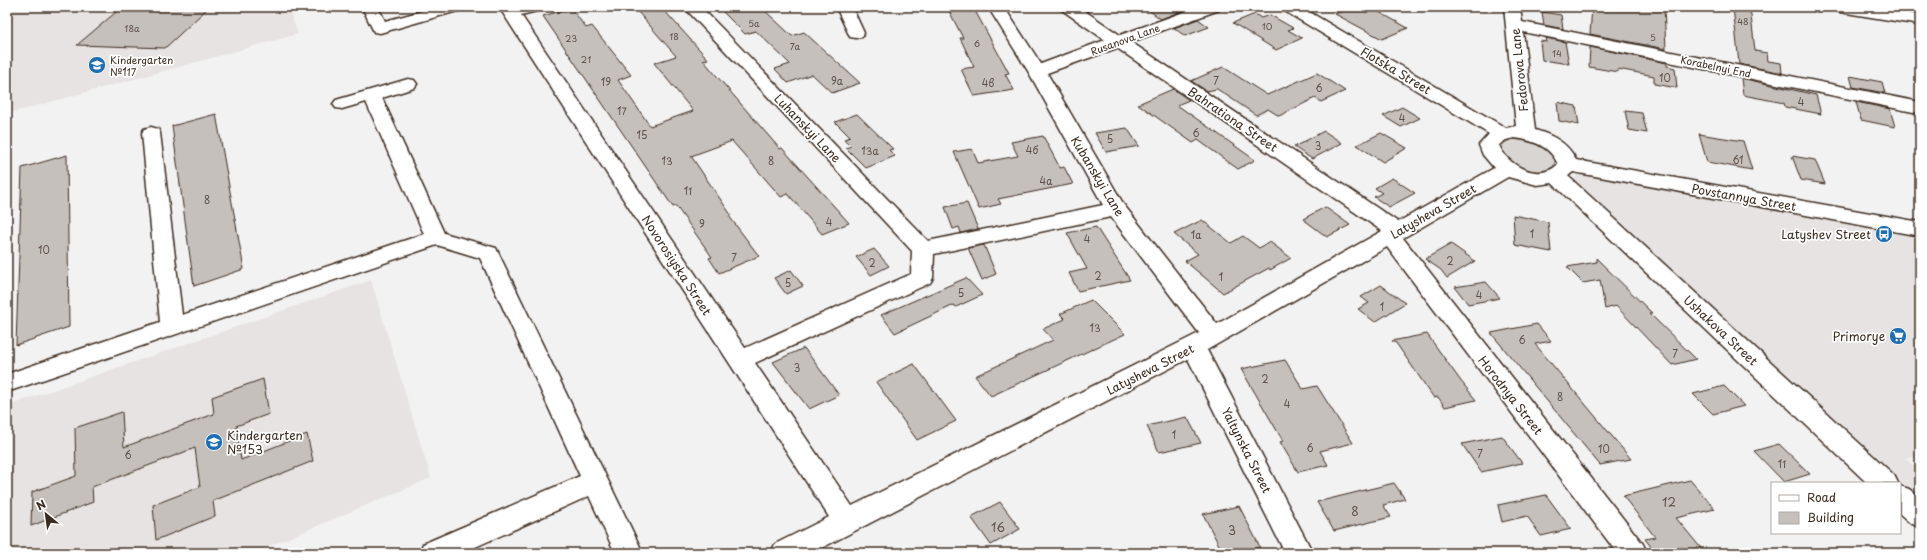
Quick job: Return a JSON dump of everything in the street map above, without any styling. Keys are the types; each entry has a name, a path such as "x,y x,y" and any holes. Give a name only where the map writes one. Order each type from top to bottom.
{"street":[{"path":"370,7 380,28 455,7"},
{"path":"509,10 535,7"},
{"name":"Luhanskyi Lane","path":"692,7 923,250"},
{"path":"844,7 856,33"},
{"name":"Kubanskyi Lane","path":"996,7 1037,71 1116,209 1204,341"},
{"name":"Bahrationa Street","path":"1068,7 1394,234"},
{"name":"Rusanova Lane","path":"1037,71 1213,7"},
{"name":"Flotska Street","path":"1288,7 1503,134"},
{"name":"Fedorova Lane","path":"1512,7 1526,133"},
{"path":"1840,7 1920,20"},
{"name":"Novorosiyska Street","path":"509,10 846,522"},
{"name":"Korabelnyi End","path":"1514,24 1918,107"},
{"path":"342,104 408,84"},
{"path":"372,95 436,238"},
{"path":"151,133 172,327"},
{"path":"1503,134 1526,133"},
{"name":"Ushakova Street","path":"1526,133 1542,138 1556,146 1565,155 1562,170 1885,482"},
{"name":"Povstannya Street","path":"1503,134 1494,138 1489,145 1490,153 1497,162 1524,176 1541,178 1562,170 1920,229"},
{"name":"Latysheva Street","path":"785,553 1204,341 1508,169"},
{"path":"740,360 922,278 923,250 1116,209"},
{"name":"Horodnya Street","path":"1394,234 1633,553"},
{"path":"7,383 436,238 488,253 629,553"},
{"name":"Yaltynska Street","path":"1204,341 1299,553"},
{"path":"433,553 595,481"},
{"path":"1901,497 1920,515"}],"shaded area":[{"name":"Kindergarten №117","path":"288,7 298,34 7,114 7,8"},
{"path":"1514,139 1535,143 1549,149 1555,160 1553,167 1545,170 1530,171 1511,162 1501,150 1505,143"},
{"path":"1580,172 1920,236 1920,457 1905,458 1920,471 1920,499 1572,181"},
{"name":"Kindergarten №153","path":"371,280 431,478 253,553 7,553 7,406"}],"building":[{"path":"122,7 209,7 165,48 77,45"},
{"path":"654,7 661,7 708,59 703,60 780,149 782,148 849,223 822,234 788,194 781,197 732,141 691,156 731,215 729,216 759,256 719,273 709,258 712,257 676,206 673,207 543,16 571,8 586,28 592,26 631,75 618,80 650,126 693,111 654,63 676,56 638,12"},
{"path":"718,7 761,7 792,36 804,32 860,83 832,93 812,74 788,83 775,69 790,64 756,31 745,34"},
{"path":"947,7 973,7 1009,73 1005,74 1014,90 974,96 961,69 974,67 960,38 963,38"},
{"path":"1144,7 1179,7 1184,10 1161,19"},
{"path":"1353,7 1370,7 1408,28 1382,39 1335,14"},
{"path":"1592,7 1664,7 1666,49 1590,34"},
{"path":"1733,7 1750,7 1755,51 1767,53 1768,61 1781,63 1782,73 1739,64"},
{"path":"1542,12 1561,15 1563,29 1544,25"},
{"path":"1255,14 1261,18 1270,15 1293,28 1288,30 1302,38 1276,50 1233,23"},
{"path":"1198,19 1209,27 1185,36 1174,28"},
{"path":"1546,38 1565,42 1569,64 1542,60 1540,41 1547,42"},
{"path":"1590,47 1667,63 1667,66 1675,68 1677,88 1654,84 1654,76 1618,69 1618,72 1589,67"},
{"path":"1223,67 1267,95 1317,73 1345,91 1321,102 1315,98 1279,116 1268,109 1256,115 1217,89 1207,91 1191,81"},
{"path":"1850,76 1882,82 1885,93 1853,87"},
{"path":"1741,78 1816,95 1821,114 1785,107 1784,103 1743,95"},
{"path":"1173,89 1189,100 1177,105 1255,160 1238,169 1198,140 1193,143 1138,104"},
{"path":"1557,102 1576,106 1579,125 1559,121"},
{"path":"1856,102 1890,109 1895,127 1861,120"},
{"path":"1402,107 1420,118 1401,127 1383,116"},
{"path":"1625,111 1642,113 1647,133 1629,130"},
{"path":"216,114 244,269 194,286 172,126"},
{"path":"857,114 893,149 889,150 895,156 866,168 846,148 851,146 844,139 850,137 835,122"},
{"path":"1127,128 1139,146 1106,152 1095,133"},
{"path":"1324,131 1342,143 1312,159 1294,147"},
{"path":"1381,133 1407,148 1383,162 1357,145"},
{"path":"1699,134 1743,141 1752,170 1707,162"},
{"path":"1043,136 1060,168 1064,167 1073,184 998,199 1001,204 979,209 954,152 972,149 978,163 1018,156 1011,142"},
{"path":"67,155 69,327 16,345 22,168"},
{"path":"1792,156 1815,160 1825,184 1801,180"},
{"path":"1392,178 1415,193 1389,207 1374,197 1382,193 1375,188"},
{"path":"967,203 978,229 961,233 959,227 953,229 945,207"},
{"path":"1325,207 1350,225 1327,237 1303,219"},
{"path":"1513,215 1548,222 1551,252 1515,245"},
{"path":"1202,220 1231,243 1243,236 1259,248 1270,242 1291,258 1223,293 1185,261 1198,254 1174,234"},
{"path":"1096,227 1130,280 1078,291 1069,273 1087,269 1067,233"},
{"path":"1451,244 1475,261 1447,278 1441,270 1425,259"},
{"path":"984,245 996,274 982,280 968,248"},
{"path":"874,249 889,266 871,275 856,257"},
{"path":"1596,258 1696,359 1672,365 1616,306 1605,309 1600,280 1583,283 1567,267 1597,262"},
{"path":"791,270 803,286 786,294 774,278"},
{"path":"966,278 982,295 956,307 954,305 895,333 881,315"},
{"path":"1486,282 1500,298 1468,304 1455,287"},
{"path":"1381,285 1405,303 1375,322 1358,309 1369,303 1361,297"},
{"path":"1091,300 1125,334 991,396 975,376 1053,340 1043,329 1065,319 1060,314"},
{"path":"1537,324 1551,341 1535,344 1631,459 1600,465 1491,333"},
{"path":"1427,334 1476,400 1445,407 1438,397 1434,398 1396,343 1392,341"},
{"path":"804,348 839,395 809,409 773,362"},
{"path":"1285,360 1303,389 1317,386 1353,443 1320,451 1328,465 1298,472 1280,442 1283,441 1241,369"},
{"path":"914,364 956,421 917,440 876,382"},
{"path":"263,379 269,414 236,426 241,460 307,434 313,461 213,501 215,516 156,540 153,505 200,487 195,448 92,487 93,502 31,526 32,492 76,476 75,428 122,412 124,447 214,414 212,397"},
{"path":"1724,386 1744,406 1713,414 1693,394"},
{"path":"1187,417 1201,443 1159,452 1147,426"},
{"path":"1502,436 1522,463 1481,472 1462,444"},
{"path":"1779,444 1810,474 1784,482 1754,451"},
{"path":"1690,480 1715,509 1676,518 1705,553 1656,553 1645,539 1655,537 1623,496"},
{"path":"1394,483 1405,499 1383,505 1391,517 1334,531 1317,502"},
{"path":"1546,495 1571,529 1541,536 1527,516 1502,522 1498,505"},
{"path":"1000,502 1020,529 991,545 971,517"},
{"path":"1239,506 1260,547 1234,553 1223,553 1203,514"}],"place":[{"name":"Kindergarten №117","path":"97,65"},
{"name":"Latyshev Street","path":"1884,234"},
{"name":"Primorye","path":"1898,336"},
{"name":"Kindergarten №153","path":"214,442"}]}
